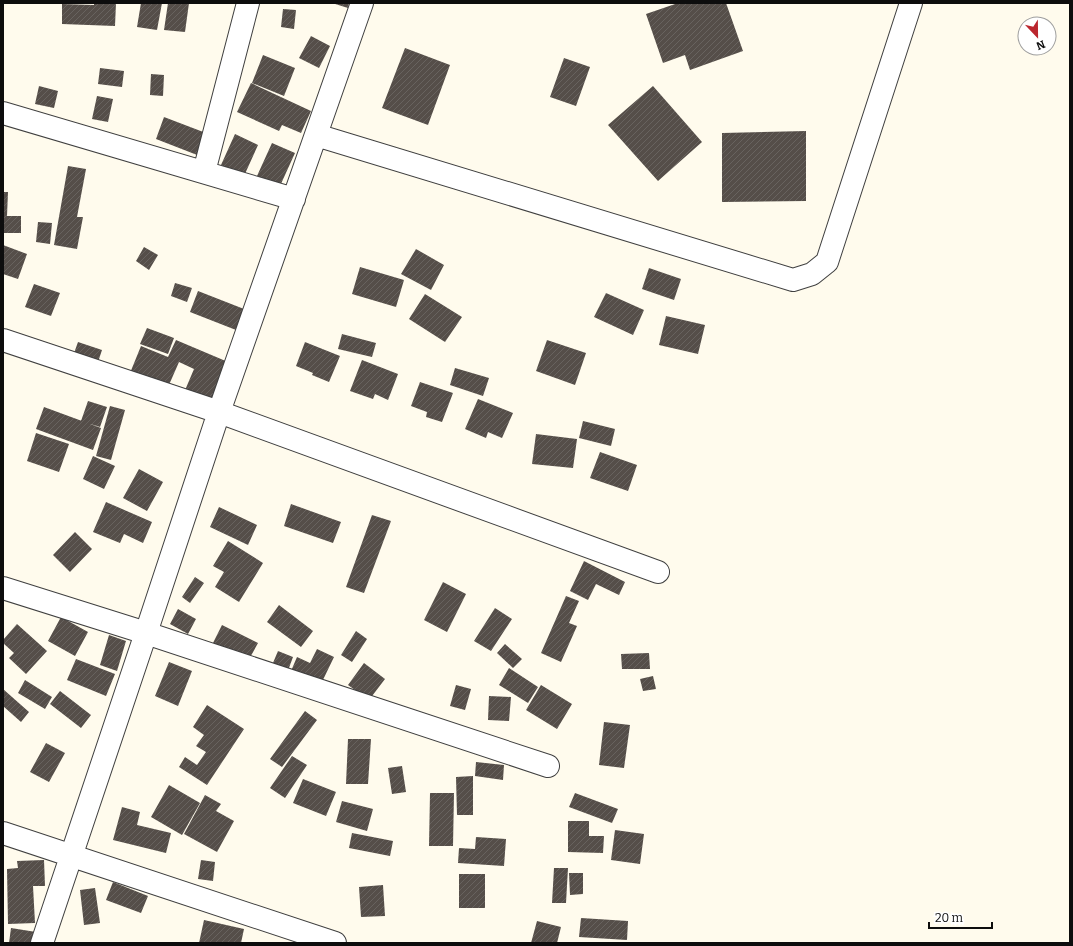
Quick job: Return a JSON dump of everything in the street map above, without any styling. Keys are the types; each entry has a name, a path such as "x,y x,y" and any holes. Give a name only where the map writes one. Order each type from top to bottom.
{"street":[{"path":"204,172 248,3"},
{"path":"42,943 219,412 362,3"},
{"path":"316,135 793,280 812,274 827,262 911,3"},
{"path":"3,113 294,199"},
{"path":"3,340 219,412 658,572"},
{"path":"3,588 146,633 548,766"},
{"path":"3,833 335,943"}],"building":[{"path":"94,3 116,3 115,26 62,24 62,4 94,5"},
{"path":"141,3 162,3 157,30 137,27"},
{"path":"168,3 189,3 185,32 164,30"},
{"path":"332,3 349,3 348,8"},
{"path":"678,3 726,3 743,51 690,70 685,55 663,63 646,14"},
{"path":"283,9 296,10 294,29 281,27"},
{"path":"311,36 330,46 319,68 299,58"},
{"path":"405,48 450,65 428,125 382,108"},
{"path":"263,55 295,68 284,96 252,83"},
{"path":"564,58 590,67 576,106 550,97"},
{"path":"100,68 124,71 122,87 98,84"},
{"path":"151,74 164,75 163,96 150,95"},
{"path":"251,83 311,111 301,133 282,125 279,131 237,112"},
{"path":"39,86 58,91 54,108 35,104"},
{"path":"653,86 702,142 658,181 608,125"},
{"path":"97,96 113,99 108,122 92,119"},
{"path":"164,117 219,138 210,160 156,139"},
{"path":"806,131 806,201 722,202 722,133"},
{"path":"235,134 258,145 244,176 221,165"},
{"path":"272,143 295,153 280,186 257,176"},
{"path":"68,166 86,169 77,217 83,217 77,249 54,245"},
{"path":"3,192 8,192 7,216 21,216 21,233 3,233"},
{"path":"38,222 52,223 50,244 36,242"},
{"path":"3,245 27,254 18,279 3,274"},
{"path":"144,247 158,255 149,270 136,261"},
{"path":"416,249 444,265 431,290 401,274"},
{"path":"360,267 404,280 396,307 352,294"},
{"path":"649,268 681,279 674,300 642,289"},
{"path":"175,283 192,288 187,302 171,296"},
{"path":"34,284 60,293 51,316 25,307"},
{"path":"198,291 244,309 236,330 190,312"},
{"path":"606,293 644,310 633,335 594,317"},
{"path":"425,294 462,317 445,342 409,319"},
{"path":"666,316 705,325 698,354 659,345"},
{"path":"147,328 174,338 168,354 140,344"},
{"path":"342,334 376,343 372,357 338,349"},
{"path":"176,340 228,362 209,406 183,395 194,369 179,362 165,394 128,378 141,346 168,357"},
{"path":"547,340 586,353 575,385 536,371"},
{"path":"78,342 102,350 97,365 73,356"},
{"path":"305,342 340,356 329,382 296,366"},
{"path":"362,360 398,374 388,400 375,394 373,399 350,391"},
{"path":"455,368 489,378 483,396 450,385"},
{"path":"420,382 453,393 442,422 426,417 427,412 411,406"},
{"path":"478,399 513,413 502,438 488,432 486,438 465,429"},
{"path":"88,401 107,407 100,427 81,421"},
{"path":"110,406 125,410 111,460 96,456"},
{"path":"44,407 101,428 93,450 36,429"},
{"path":"583,421 615,429 611,446 579,438"},
{"path":"36,433 69,444 59,472 27,461"},
{"path":"536,434 577,439 573,468 532,464"},
{"path":"600,452 637,465 628,491 590,478"},
{"path":"93,456 115,466 104,489 83,479"},
{"path":"139,469 163,482 147,511 123,498"},
{"path":"106,502 152,522 143,543 124,534 120,543 93,532"},
{"path":"291,504 341,522 333,543 284,526"},
{"path":"219,507 257,525 248,545 210,527"},
{"path":"372,515 391,521 364,593 346,587"},
{"path":"75,532 92,549 70,572 53,555"},
{"path":"228,541 263,563 239,602 215,587 224,572 213,566"},
{"path":"584,561 625,582 619,595 596,584 588,600 570,591"},
{"path":"195,577 204,583 190,603 182,597"},
{"path":"443,582 466,594 447,632 424,620"},
{"path":"566,596 579,601 569,623 577,626 561,662 541,653"},
{"path":"279,605 313,631 301,647 267,622"},
{"path":"495,608 512,619 491,651 474,641"},
{"path":"178,609 196,619 188,634 170,624"},
{"path":"61,617 88,632 75,656 48,641"},
{"path":"17,624 47,651 26,674 9,658 14,653 3,643 3,640"},
{"path":"222,625 258,643 247,663 212,645"},
{"path":"356,631 367,639 352,662 341,655"},
{"path":"109,635 126,641 117,671 100,665"},
{"path":"505,644 522,659 513,668 497,653"},
{"path":"317,649 334,657 321,684 291,671 297,657 310,663"},
{"path":"278,651 293,657 286,676 270,670"},
{"path":"649,653 650,669 622,669 621,654"},
{"path":"76,659 115,674 106,696 67,680"},
{"path":"169,662 192,671 178,706 155,696"},
{"path":"364,663 385,679 369,700 348,685"},
{"path":"509,668 538,687 528,703 499,685"},
{"path":"653,676 656,689 643,691 640,679"},
{"path":"25,680 52,697 45,709 18,693"},
{"path":"456,685 471,689 465,710 450,706"},
{"path":"541,685 572,704 557,729 526,710"},
{"path":"3,689 29,712 21,722 3,706"},
{"path":"60,691 91,715 81,728 50,704"},
{"path":"489,696 511,697 509,721 488,720"},
{"path":"207,705 244,729 207,785 179,767 185,757 197,765 206,752 196,746 204,735 193,727"},
{"path":"305,711 317,720 282,767 270,759"},
{"path":"604,722 630,725 624,768 599,765"},
{"path":"348,739 371,739 368,784 346,784"},
{"path":"46,743 65,753 49,782 30,772"},
{"path":"292,756 307,765 285,798 270,788"},
{"path":"476,762 504,765 503,780 475,776"},
{"path":"402,766 406,792 392,794 388,768"},
{"path":"473,776 473,815 457,815 456,777"},
{"path":"303,779 336,792 326,816 293,803"},
{"path":"169,785 200,803 182,835 151,817"},
{"path":"430,793 454,793 453,846 429,846"},
{"path":"575,793 618,809 612,823 569,807"},
{"path":"205,795 221,804 216,811 234,821 217,852 184,834"},
{"path":"342,801 373,809 367,831 336,822"},
{"path":"122,807 140,812 137,825 171,833 166,853 113,840"},
{"path":"568,821 589,821 589,836 604,836 603,853 568,852"},
{"path":"615,830 644,834 640,864 611,860"},
{"path":"352,833 393,841 390,856 349,848"},
{"path":"476,837 506,839 504,866 458,863 459,848 475,849"},
{"path":"44,860 45,886 33,886 35,923 8,924 7,869 18,868 17,861"},
{"path":"201,860 215,862 213,881 198,879"},
{"path":"554,868 568,868 566,903 552,903"},
{"path":"569,873 583,873 583,894 570,895"},
{"path":"459,874 485,874 485,908 459,908"},
{"path":"113,882 148,896 141,913 106,900"},
{"path":"383,885 385,916 361,917 359,887"},
{"path":"95,888 100,923 84,925 80,890"},
{"path":"581,918 628,921 627,940 579,937"},
{"path":"204,920 244,929 241,943 199,943"},
{"path":"537,921 561,927 557,943 531,943"},
{"path":"11,928 36,932 34,943 9,943"}]}
